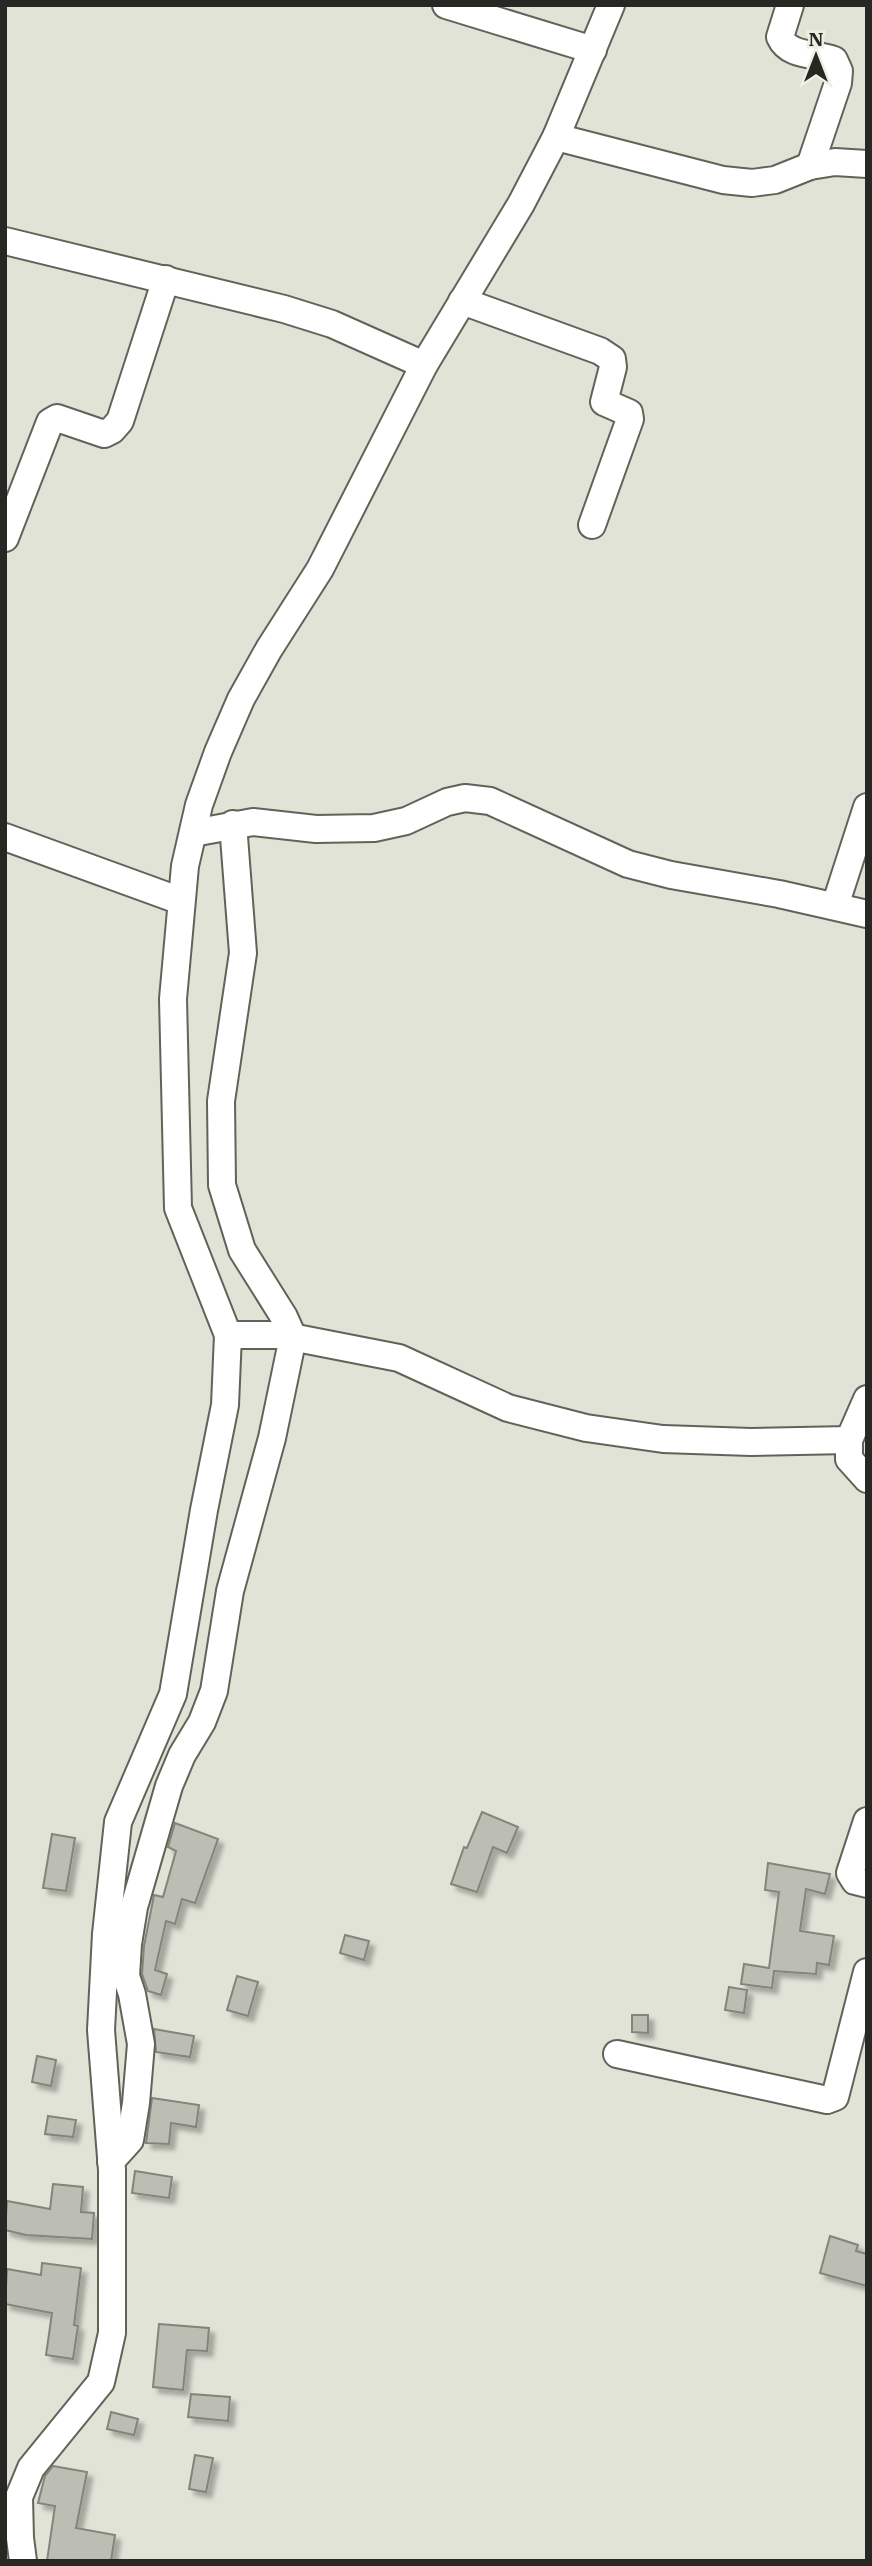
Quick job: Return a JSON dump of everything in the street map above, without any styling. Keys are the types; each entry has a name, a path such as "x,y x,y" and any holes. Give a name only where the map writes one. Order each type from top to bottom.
{"street":[{"path":"446,5 575,44"},
{"path":"23,2561 19,2497 31,2468 101,2382 112,2333 111,2161 101,2030 106,1934 118,1822 173,1694 225,1405 228,1335 178,1208 173,999 185,866 199,805 241,699 320,569 424,365 521,204 556,137 575,44 611,5"},
{"path":"790,5 780,37 784,47 794,52 820,54 834,60 839,71 838,83 810,166"},
{"path":"556,137 723,180 752,183 775,180 810,166 835,162 867,164"},
{"path":"5,241 259,302 332,324 424,365"},
{"path":"5,538 50,422 57,418 104,434 120,421 166,279"},
{"path":"462,301 600,351 612,359 613,367 604,402 623,409 629,413 630,419 592,525"},
{"path":"193,833 253,822 316,829 374,828 406,821 447,802 465,798 490,802 628,864 867,914"},
{"path":"835,906 867,807"},
{"path":"111,2161 130,2140 136,2103 141,2044 126,1976 134,1907 169,1786 182,1755 202,1722 214,1691 230,1591 272,1438 293,1337 284,1317 242,1250 222,1185 221,1101 243,953 233,824"},
{"path":"5,837 181,901"},
{"path":"228,1335 293,1337 399,1358 509,1408 586,1428 663,1439 751,1442 849,1440"},
{"path":"867,1399 849,1440 849,1459 867,1479"},
{"path":"867,1821 850,1873 855,1881 867,1884"},
{"path":"617,2054 827,2100 835,2097 867,1972"}],"building":[{"path":"482,1812 518,1827 507,1853 493,1847 477,1892 451,1884 464,1847 467,1848"},
{"path":"175,1823 218,1839 195,1903 182,1899 175,1924 166,1921 155,1970 167,1974 161,1995 148,1991 142,1974 144,1946 154,1895 163,1897 176,1851 168,1847"},
{"path":"52,1834 75,1838 66,1891 43,1888"},
{"path":"768,1863 830,1874 825,1894 806,1889 800,1931 834,1936 829,1965 817,1963 816,1974 774,1971 772,1988 741,1984 744,1964 769,1968 779,1892 765,1890"},
{"path":"345,1935 369,1941 364,1960 340,1953"},
{"path":"237,1976 258,1982 248,2016 227,2010"},
{"path":"729,1987 747,1990 744,2013 725,2010"},
{"path":"632,2015 648,2015 648,2033 632,2032"},
{"path":"154,2029 194,2036 190,2057 156,2052"},
{"path":"37,2056 56,2060 51,2086 32,2082"},
{"path":"152,2098 199,2105 196,2127 171,2123 169,2144 146,2143"},
{"path":"48,2116 76,2120 73,2137 45,2134"},
{"path":"135,2171 172,2177 169,2198 132,2193"},
{"path":"53,2184 83,2187 81,2212 94,2213 92,2239 26,2235 5,2230 7,2201 50,2209"},
{"path":"830,2236 858,2245 856,2251 867,2254 867,2286 820,2273"},
{"path":"42,2263 81,2268 73,2359 46,2355 52,2313 5,2304 7,2269 41,2275"},
{"path":"159,2324 209,2328 207,2351 187,2350 183,2390 153,2387"},
{"path":"191,2394 230,2397 228,2421 188,2417"},
{"path":"111,2412 138,2419 134,2435 107,2429"},
{"path":"195,2455 213,2458 206,2492 189,2489"},
{"path":"53,2466 87,2472 76,2528 115,2535 111,2561 47,2561 55,2506 38,2503 45,2476"}]}
